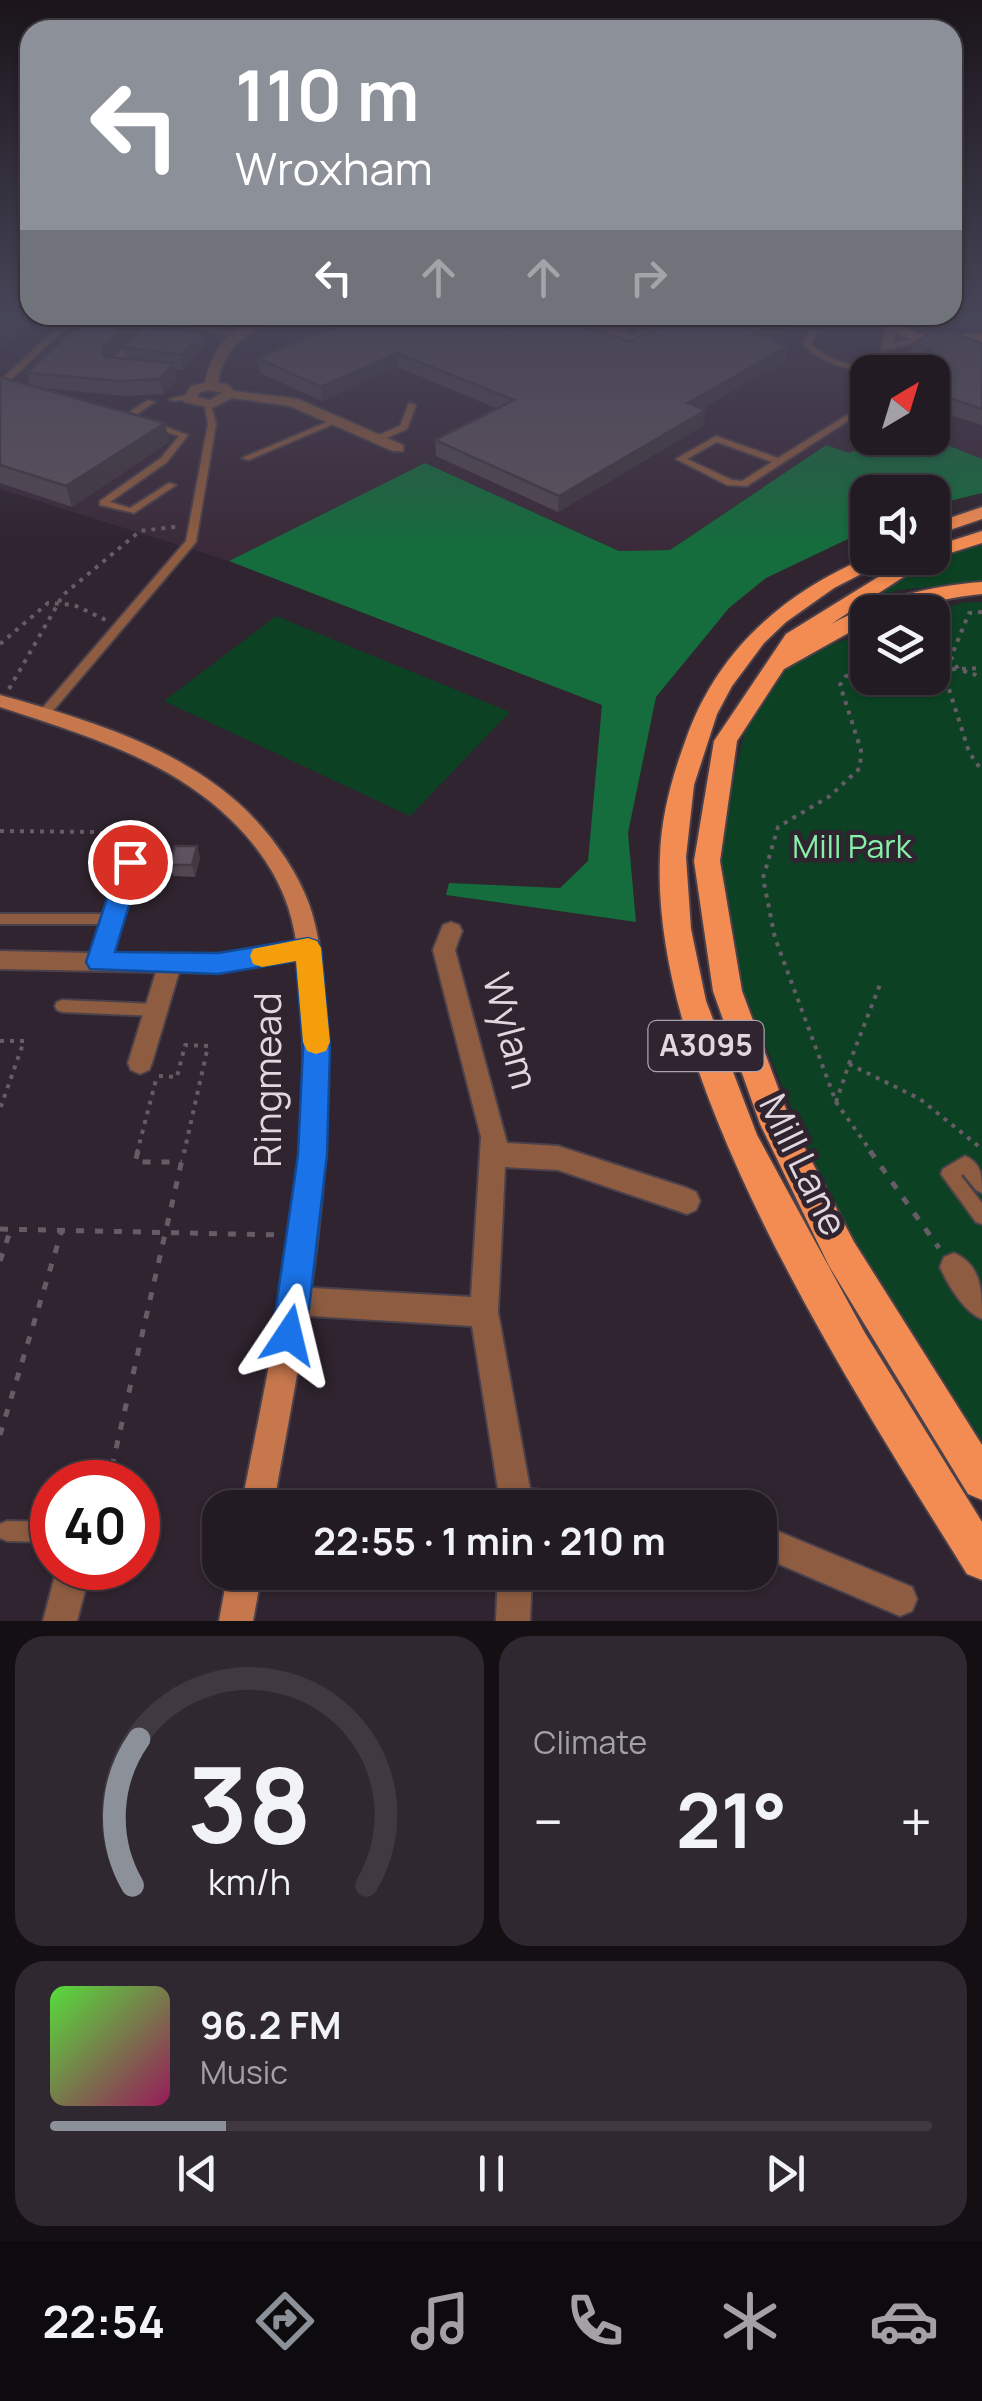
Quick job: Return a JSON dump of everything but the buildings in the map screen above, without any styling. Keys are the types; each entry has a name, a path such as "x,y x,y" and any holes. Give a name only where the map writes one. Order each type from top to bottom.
{"main road":[{"path":"950,526 982,513"},
{"path":"950,530 982,522"},
{"path":"950,547 982,537"},
{"name":"A3095","path":"840,574 850,568"},
{"name":"Mill Lane","path":"850,570 796,602 759,633 726,676 700,726 683,775 674,838 678,934 706,1044 761,1180 859,1361 982,1559"},
{"name":"Mill Lane","path":"883,575 826,608 778,651 748,692 724,744 707,823 705,882 720,970 764,1098 796,1167 901,1353 982,1480"},
{"name":"A3095","path":"748,692 808,646 867,612 924,595 982,588"}],"street":[{"path":"190,394 188,396 206,404 222,401 230,394 293,402 398,448"},
{"name":"Ringmead","path":"3,697 130,746 208,790 236,812 294,894 308,948 316,1048 304,1236 260,1490"},
{"path":"99,962 130,862"},
{"name":"Wylam","path":"451,931 444,950 494,1137 484,1312 514,1490"},
{"path":"0,960 218,964 308,948"},
{"path":"148,1070 156,1010 170,964"},
{"path":"492,1154 558,1158 687,1201"},
{"path":"295,1300 484,1312"},
{"path":"777,1547 900,1600"},
{"path":"60,1621 68,1590"},
{"path":"236,1621 242,1590"},
{"path":"513,1621 514,1590"}],"lane":[{"path":"173,400 188,396"},
{"path":"128,418 151,402"},
{"path":"43,715 191,542 212,424 206,404"},
{"path":"380,438 404,427 412,405"},
{"path":"115,414 184,435 164,460 103,503 132,511 172,485"},
{"path":"778,460 716,438 680,459 741,485 850,415"},
{"path":"246,458 339,420"},
{"path":"0,919 112,919"},
{"path":"62,1006 156,1010"},
{"path":"982,1185 966,1164 948,1174 982,1216"},
{"path":"8,1531 30,1532"}],"path":[{"path":"3,697 57,602 140,531 186,524"},
{"path":"2,641 48,603 57,602 91,611 117,629"},
{"path":"982,612 969,612 951,658 958,670 982,678"},
{"path":"950,670 982,668"},
{"path":"850,675 840,685 861,750 860,768 850,782 778,827 764,878 775,938 836,1102 872,1157 972,1286"},
{"path":"950,694 969,752 982,770"},
{"path":"0,831 92,832 161,842"},
{"path":"836,1102 881,982"},
{"path":"0,1041 24,1041 0,1109"},
{"path":"113,1460 167,1232 208,1046 185,1044 176,1076 148,1070 135,1162 182,1162"},
{"path":"849,1064 903,1087 982,1149"},
{"path":"0,1229 304,1236"},
{"path":"0,1261 11,1229"},
{"path":"0,1434 62,1230"}],"shaded area":[{"path":"0,394 850,394 850,453 825,445 670,550 620,551 425,463 229,561 0,489"},
{"path":"950,394 982,394 982,459 950,446"}],"green space":[{"path":"826,445 849,453 950,455 950,446 982,459 982,493 950,501 950,475 850,475 850,538 766,578 729,608 656,697 628,833 636,922 446,895 449,883 560,888 588,861 602,705 229,561 425,463 619,551 670,550"},
{"path":"982,543 982,582 872,595 900,575 950,575 950,555"},
{"name":"Mill Park","path":"982,602 982,1444 829,1199 737,976 718,846 747,721 796,656 850,639 850,695 950,695 950,607"},
{"path":"276,616 510,712 410,816 164,701"}],"slow traffic":[{"path":"262,956 308,948 316,1042"}],"route":[{"path":"130,862 99,962 218,964 308,948 316,1048 312,1155 289,1335"}]}
